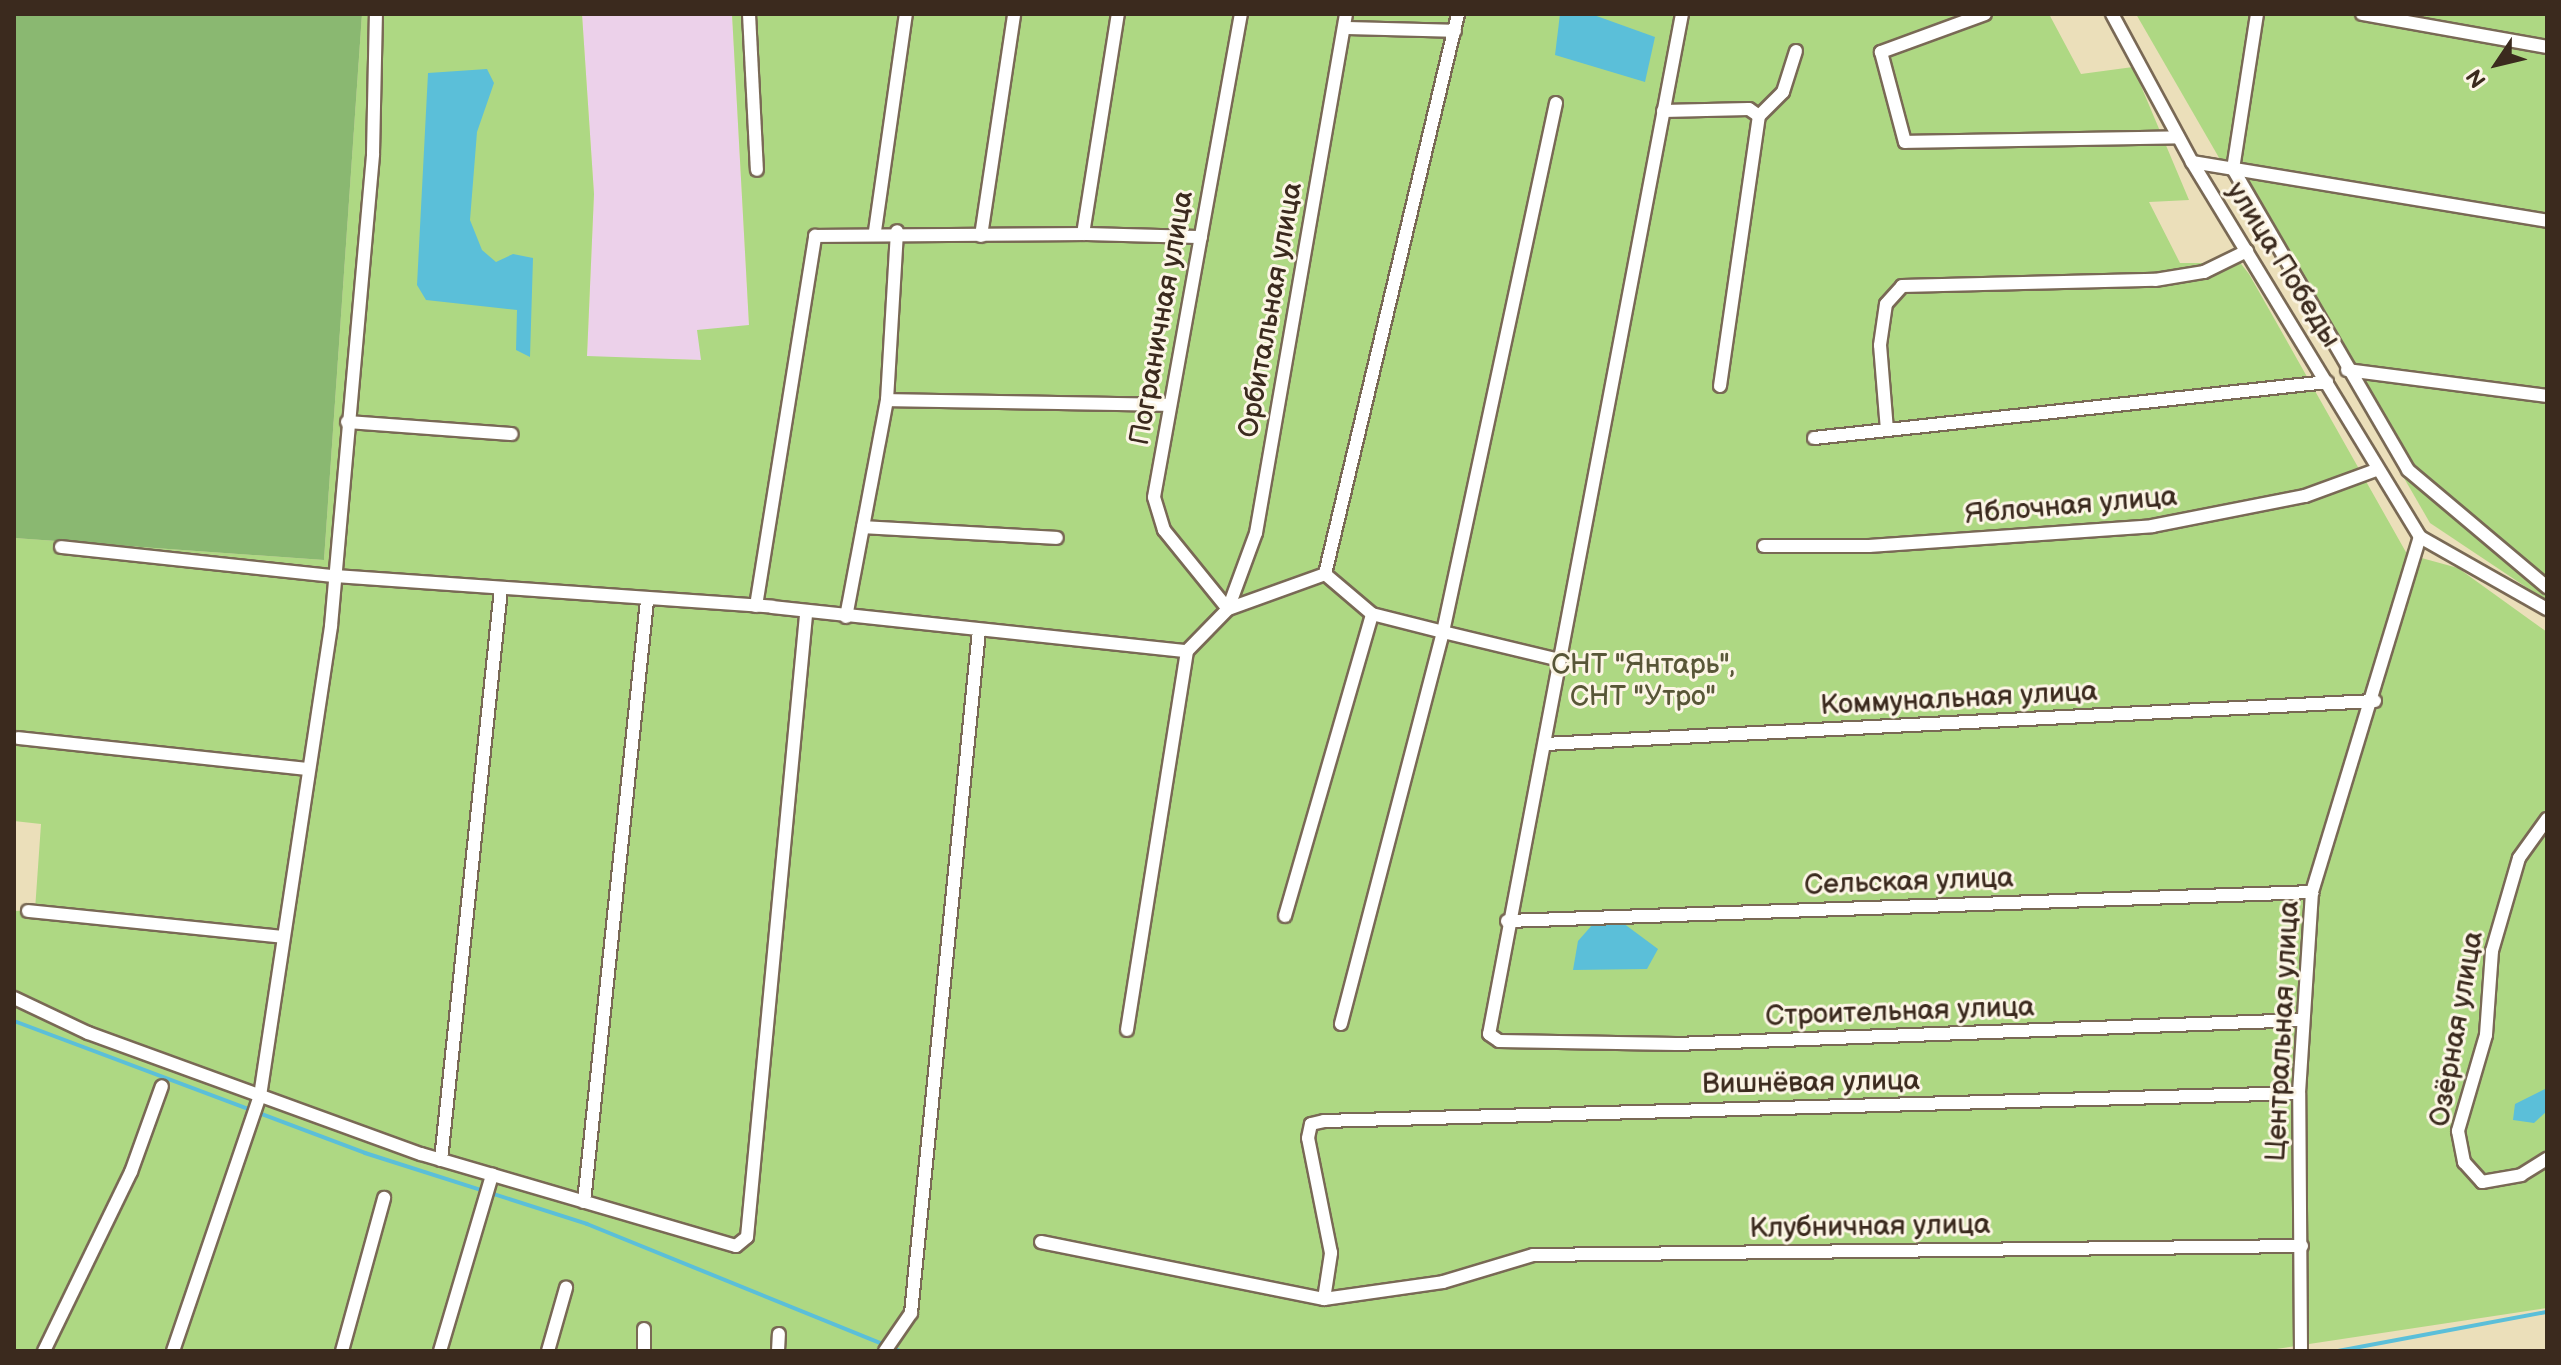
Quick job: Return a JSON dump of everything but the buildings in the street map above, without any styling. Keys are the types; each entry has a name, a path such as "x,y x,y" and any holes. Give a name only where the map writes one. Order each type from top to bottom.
{"street":[{"path":"173,1351 260,1096 334,576 373,154 376,14"},
{"path":"749,14 757,170"},
{"path":"875,231 906,14"},
{"path":"981,236 1014,14"},
{"path":"1083,234 1118,14"},
{"name":"Пограничная улица","path":"1228,609 1164,530 1154,497 1241,14"},
{"name":"Орбитальная улица","path":"1228,609 1256,533 1346,14"},
{"path":"1325,574 1458,14"},
{"path":"1507,921 1545,744 1682,14"},
{"path":"1985,14 1881,52 1905,142 2178,137"},
{"name":"улица Победы","path":"2112,14 2192,162 2327,382 2376,470 2420,537"},
{"path":"2257,14 2233,169 2347,370 2408,470 2547,587"},
{"path":"2362,14 2547,47"},
{"path":"1344,28 1455,31"},
{"path":"1720,386 1759,116 1783,92 1796,51"},
{"path":"1341,1024 1443,632 1556,103"},
{"path":"1663,111 1749,109 1759,116"},
{"path":"2192,162 2547,221"},
{"path":"846,617 887,400 897,231"},
{"path":"756,606 786,445 810,244 823,232 1201,237"},
{"path":"1887,430 1880,345 1886,304 1902,286 2155,280 2204,272 2247,251"},
{"path":"2347,370 2547,396"},
{"path":"1814,438 2327,382"},
{"path":"887,400 1170,405"},
{"path":"347,422 512,434"},
{"name":"Яблочная улица","path":"1764,546 1869,546 2152,526 2305,496 2376,470"},
{"path":"863,527 1057,538"},
{"path":"2420,537 2547,609"},
{"name":"Центральная улица","path":"2301,1351 2299,1093 2312,892 2375,701 2420,537"},
{"path":"61,547 334,576 647,601 756,606 806,615 1187,651"},
{"path":"1127,1030 1187,651 1228,609 1325,574"},
{"path":"1325,574 1372,614 1560,660"},
{"path":"441,1160 501,589"},
{"path":"584,1202 647,601"},
{"path":"1285,916 1372,614"},
{"path":"14,998 260,1096 441,1160 736,1246 747,1237 806,615"},
{"path":"885,1351 911,1313 979,630"},
{"name":"Коммунальная улица","path":"1545,744 2375,701"},
{"path":"18,738 308,769"},
{"name":"Озёрная улица","path":"2547,819 2519,858 2492,951 2486,1035 2458,1131 2464,1162 2482,1182 2521,1175 2547,1159"},
{"name":"Сельская улица","path":"1507,921 2312,892"},
{"path":"28,911 282,937"},
{"name":"Строительная улица","path":"1507,921 1488,1025 1499,1041 1692,1043 2303,1020"},
{"path":"44,1351 131,1172 162,1086"},
{"name":"Вишнёвая улица","path":"1324,1299 1331,1253 1308,1138 1311,1124 1324,1121 2299,1093"},
{"path":"440,1351 492,1175"},
{"path":"342,1351 384,1198"},
{"name":"Клубничная улица","path":"1041,1242 1324,1299 1443,1282 1546,1255 2302,1246"},
{"path":"548,1351 566,1288"},
{"path":"644,1329 644,1351"},
{"path":"778,1351 779,1334"}],"shaded area":[{"path":"582,14 732,14 749,326 702,360 587,357 594,194"}],"green space":[{"name":"СНТ \"Янтарь\", СНТ \"Утро\"","path":"362,14 582,14 594,194 587,356 701,360 697,330 749,325 732,14 2049,14 2081,74 2133,67 2189,200 2149,202 2180,263 2216,263 2231,251 2249,274 2407,554 2458,568 2547,632 2547,1308 2263,1351 14,1351 14,911 35,910 41,824 14,821 14,538 324,560"},
{"path":"362,14 324,560 14,538 14,15"},
{"path":"2136,14 2547,14 2547,601 2430,523"}],"water":[{"path":"1560,14 1591,14 1655,37 1645,82 1555,55"},
{"path":"487,69 494,83 477,132 470,220 482,250 496,262 513,254 533,258 530,357 516,350 517,310 426,300 417,285 428,73"},
{"path":"1623,923 1658,949 1647,969 1573,970 1578,941 1593,924"},
{"path":"2547,1088 2547,1111 2534,1123 2513,1120 2515,1104"}],"waterway":[{"path":"14,1021 365,1153 587,1224 900,1351"},
{"path":"2338,1351 2547,1312"}]}
